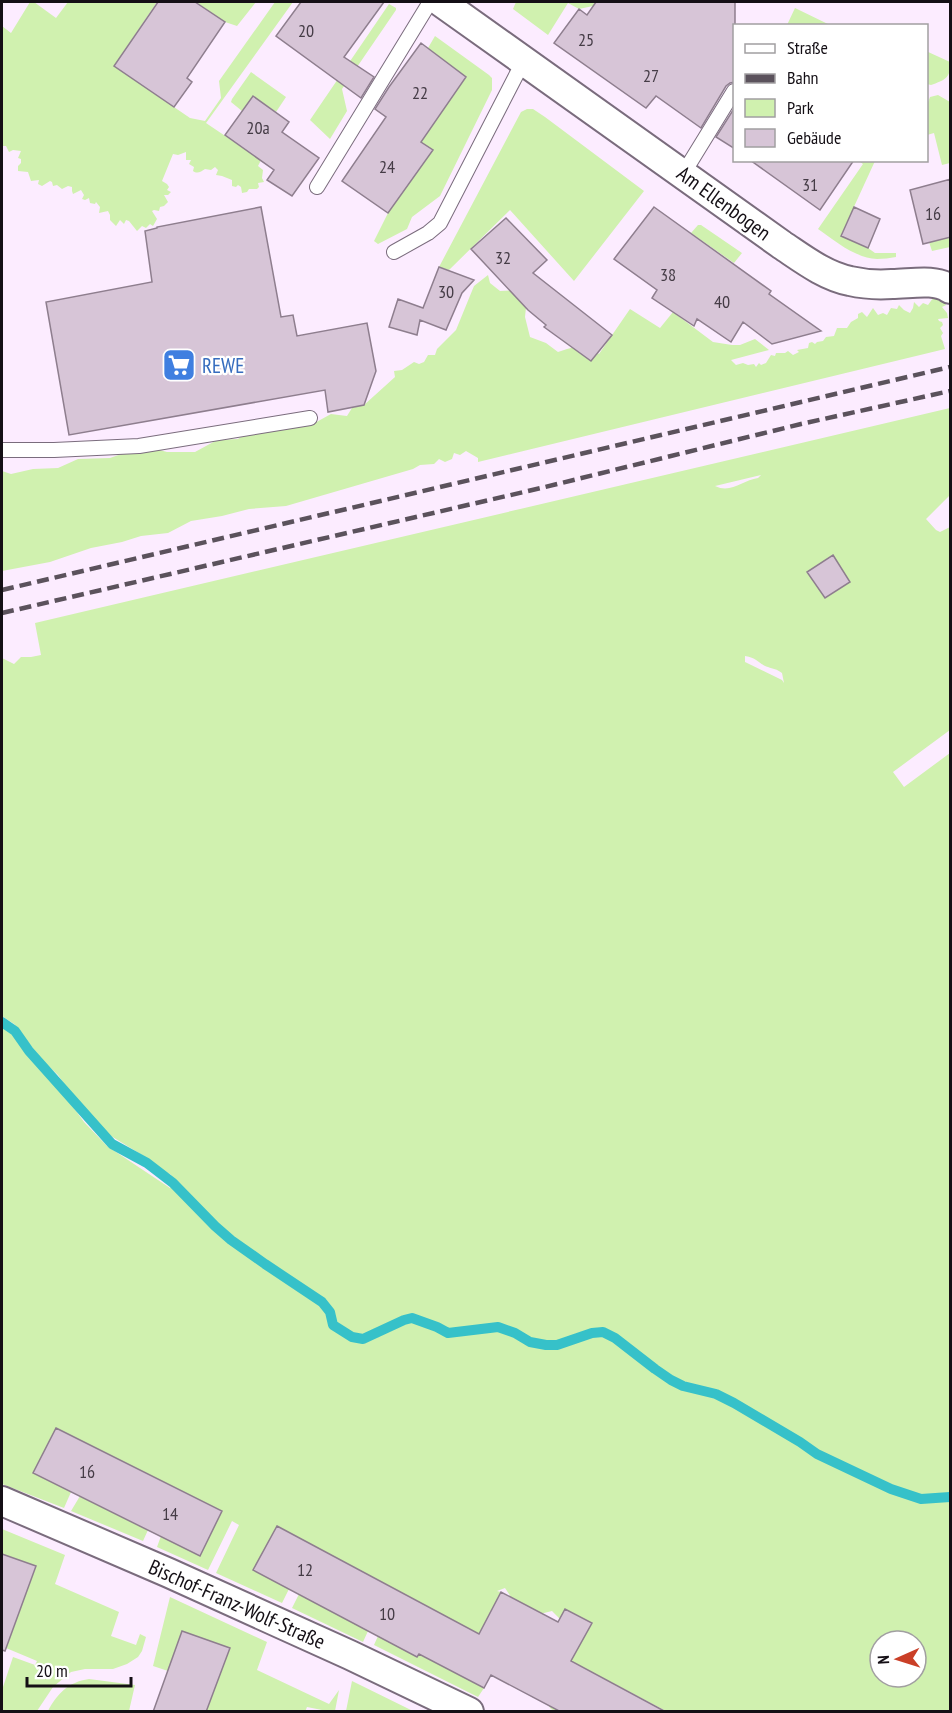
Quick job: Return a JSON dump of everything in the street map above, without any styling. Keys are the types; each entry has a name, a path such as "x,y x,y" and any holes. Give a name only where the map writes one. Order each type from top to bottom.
{"street":[{"name":"Am Ellenbogen","path":"441,2 789,250 830,274 851,282 949,286"},
{"name":"Bischof-Franz-Wolf-Straße","path":"2,1502 169,1573 469,1712"}],"lane":[{"path":"317,188 430,2"},
{"path":"394,252 428,233 440,223 524,60"},
{"path":"683,174 733,94"},
{"path":"2,450 139,446 310,418"}],"green space":[{"path":"30,2 34,2 56,18 68,2 157,2 114,66 190,118 205,121 221,98 219,81 275,2 293,2 206,123 261,160 258,166 263,170 264,182 258,183 257,189 249,189 242,193 241,187 232,186 232,180 216,175 218,170 215,167 211,170 196,172 189,164 191,160 186,160 186,152 173,154 162,181 167,184 169,187 167,190 171,192 164,195 168,202 160,207 159,211 152,211 157,219 153,226 150,224 146,228 142,226 137,231 126,220 124,224 120,220 116,226 110,220 108,211 99,213 100,207 96,202 95,204 90,203 89,198 82,199 84,195 81,190 73,194 72,187 62,189 57,185 53,186 50,181 42,186 38,184 39,180 31,181 28,172 18,171 21,159 18,158 21,151 9,152 6,146 2,146 2,26 11,33"},
{"path":"196,2 256,2 237,26 225,22"},
{"path":"516,2 596,2 593,6 579,9 568,3 548,35 513,9"},
{"path":"389,4 396,10 342,89 347,111 330,139 310,120"},
{"path":"795,8 828,24 787,24"},
{"path":"435,36 489,75 492,78 492,90 440,196 412,217 407,229 378,244 374,241 388,213 432,151 421,142 466,77 428,48"},
{"path":"928,52 950,62 946,78 928,84"},
{"path":"251,72 286,97 276,112 253,96 242,111 231,102"},
{"path":"938,95 950,102 950,163 942,165 934,133 928,135 930,97"},
{"path":"533,109 545,117 644,191 574,281 510,210 449,270 439,267 521,112"},
{"path":"860,162 875,162 841,235 875,253 896,253 896,257 877,259 861,256 818,229 863,164"},
{"path":"698,225 742,253 734,263 691,233"},
{"path":"950,237 950,247 932,251 929,242"},
{"path":"488,275 490,283 500,291 518,290 527,298 525,317 530,337 546,343 558,352 584,346 599,354 630,309 660,328 673,312 713,342 740,345 755,339 769,350 731,360 736,365 754,364 756,367 759,363 761,365 766,363 771,355 775,356 776,353 788,351 793,355 799,352 797,350 808,348 809,343 815,344 826,337 834,336 837,328 847,328 862,312 867,317 873,308 878,315 883,313 887,315 891,308 897,309 899,305 910,313 914,302 919,307 923,303 928,305 933,298 944,300 946,305 942,307 948,318 938,319 943,325 940,328 945,349 478,462 478,458 466,451 460,455 454,453 452,459 445,462 439,459 434,464 420,465 286,506 249,509 191,521 168,533 141,536 91,548 50,562 2,571 2,471 11,474 33,469 58,468 78,459 110,458 148,447 167,452 195,452 217,440 238,439 249,431 297,419 311,425 331,414 347,416 352,408 364,405 395,377 394,371 402,370 414,362 419,364 424,362 428,355 435,355 437,349 456,330 474,286"},
{"path":"950,408 950,495 926,519 940,532 950,527 950,730 893,772 904,787 950,753 950,1711 666,1711 609,1681 592,1711 555,1711 548,1705 578,1648 564,1623 552,1611 540,1614 528,1622 505,1588 497,1591 501,1592 458,1674 484,1688 478,1697 374,1645 378,1636 417,1657 440,1613 277,1526 289,1589 282,1603 216,1573 239,1525 232,1521 208,1570 157,1547 161,1536 200,1556 222,1511 57,1429 33,1473 71,1492 64,1508 2,1484 2,1027 12,1034 31,1059 63,1093 84,1122 107,1146 170,1188 176,1181 170,1174 160,1171 147,1158 103,1129 58,1075 42,1060 14,1024 2,1016 2,658 14,664 21,657 41,655 35,623","holes":["761,475 732,488 715,486","745,656 782,673 784,683 745,662"]},
{"path":"80,1496 148,1530 143,1541 71,1511"},
{"path":"2,1529 65,1555 55,1584 119,1612 111,1636 136,1645 140,1634 146,1637 138,1657 113,1669 85,1669 71,1672 53,1687 37,1711 2,1711 2,1690 13,1657 35,1665 37,1661 6,1648 36,1566 2,1554"},
{"path":"299,1594 368,1631 363,1642 292,1608"},
{"path":"170,1597 267,1642 257,1670 329,1704 339,1690 335,1711 307,1707 305,1712 206,1711 168,1671 153,1666"},
{"path":"89,1679 135,1685 129,1711 48,1711 55,1699 69,1686"},
{"path":"352,1681 413,1711 346,1711"}],"building":[{"path":"158,2 195,2 225,22 187,78 192,82 174,107 114,66"},
{"path":"301,2 384,2 344,57 374,77 361,98 276,36"},
{"path":"596,2 735,2 733,82 726,86 701,128 656,96 646,108 554,43 579,9 587,15"},
{"path":"421,43 466,77 421,142 433,150 388,213 342,181 386,117 375,109"},
{"path":"253,96 289,122 282,132 319,158 292,196 267,180 274,170 225,135"},
{"path":"733,110 733,148 716,137"},
{"path":"753,162 853,162 820,210"},
{"path":"951,179 951,237 923,244 910,190"},
{"name":"REWE","path":"261,207 281,317 293,315 297,336 367,323 376,371 364,405 328,412 325,390 69,435 46,302 152,282 145,231"},
{"path":"654,207 771,291 769,294 821,331 772,344 743,322 731,342 697,319 694,326 652,298 657,290 614,259"},
{"path":"854,207 880,219 868,248 841,236"},
{"path":"506,218 547,260 533,273 612,335 591,361 544,327 546,325 528,310 471,249"},
{"path":"439,267 474,280 462,293 446,330 420,320 417,335 389,327 398,299 423,308"},
{"path":"833,555 850,582 825,598 807,572"},
{"path":"56,1428 222,1511 200,1556 33,1473"},
{"path":"277,1526 479,1634 501,1592 558,1622 565,1609 592,1623 571,1661 666,1712 561,1712 491,1675 484,1688 419,1654 417,1657 253,1570"},
{"path":"2,1554 36,1566 5,1651 2,1650"},
{"path":"182,1631 230,1648 206,1712 153,1712"}],"waterway":[{"path":"2,1022 15,1031 29,1051 112,1144 147,1163 173,1183 231,1240 322,1302 330,1312 333,1325 352,1337 363,1339 412,1318 448,1333 498,1327 530,1342 546,1345 557,1345 592,1333 603,1332 615,1338 671,1380 683,1386 716,1394 734,1403 817,1454 891,1489 921,1499 950,1497"}],"railway":[{"path":"2,590 950,367"},
{"path":"2,613 541,488 801,424 950,391"}],"place":[{"name":"REWE","path":"179,365"}]}
